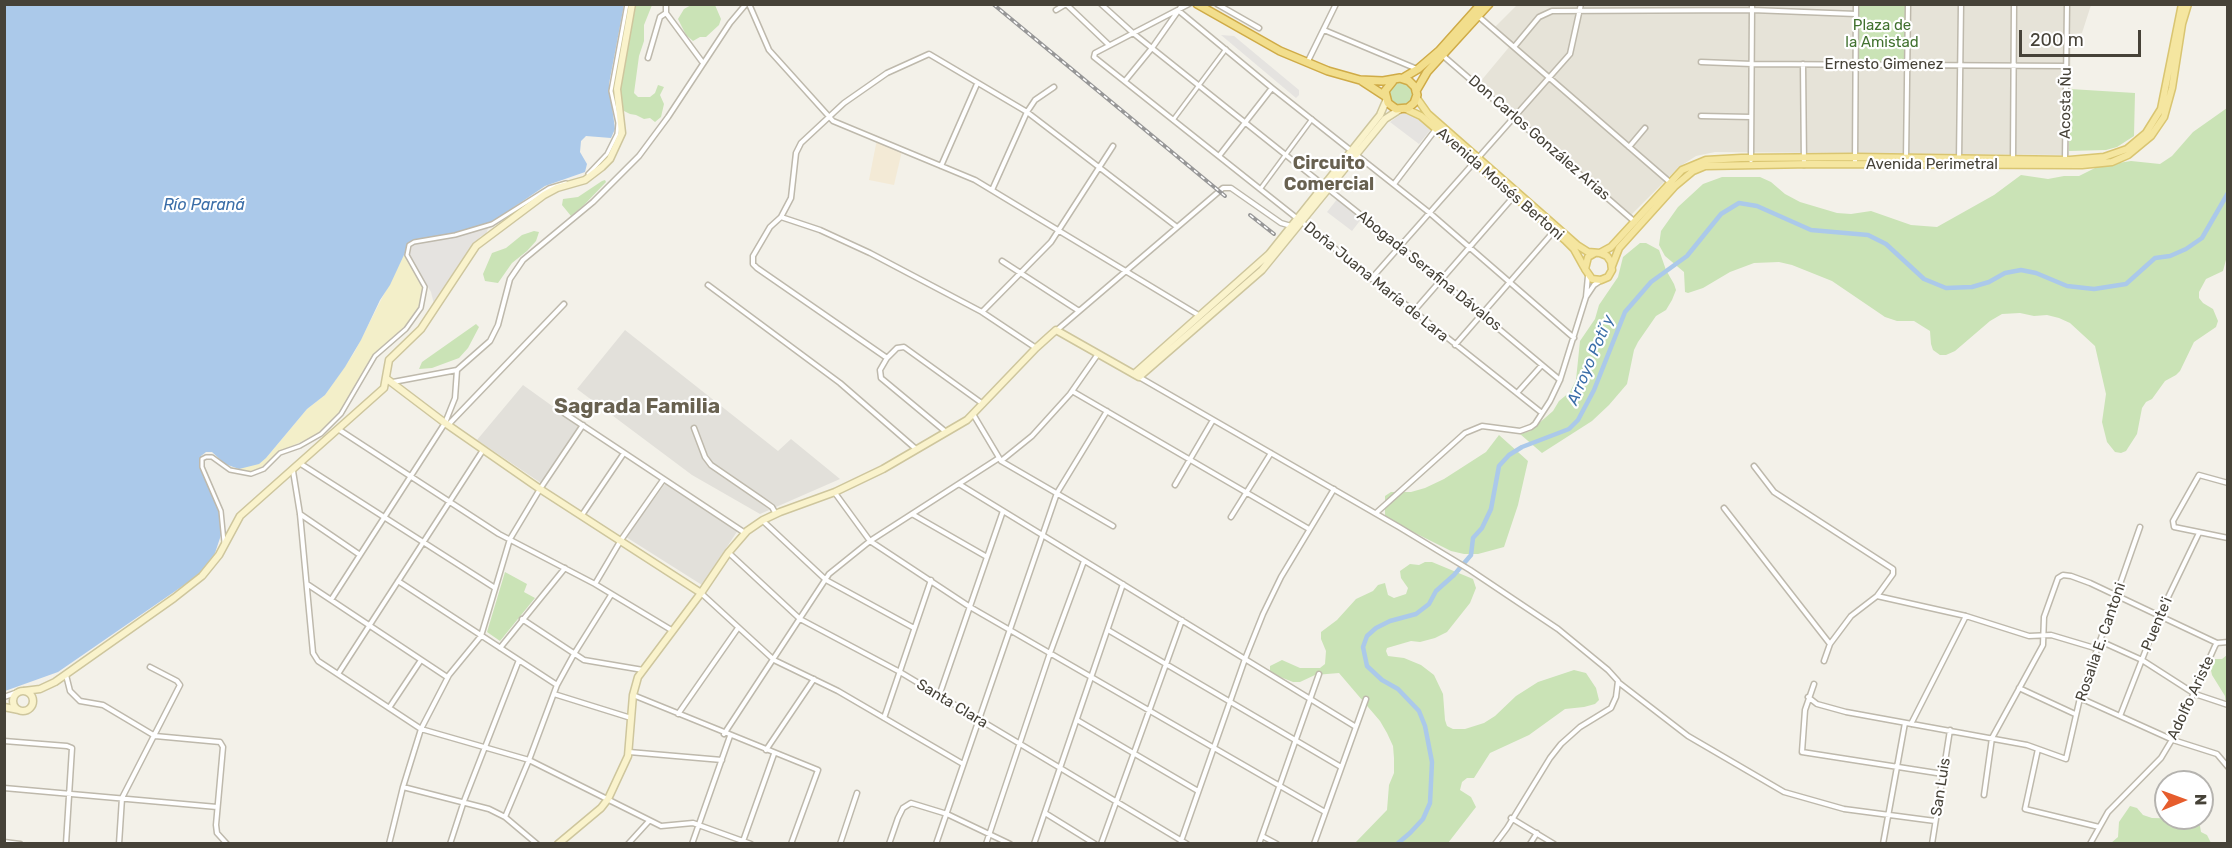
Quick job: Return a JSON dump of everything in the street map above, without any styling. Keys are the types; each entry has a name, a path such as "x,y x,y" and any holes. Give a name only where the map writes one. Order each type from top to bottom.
{"highway":[{"path":"1197,4 1280,51 1328,71 1360,80 1393,81 1403,78 1441,53"},
{"path":"1476,14 1481,4"},
{"path":"1360,80 1386,98 1392,108 1402,109 1413,104 1427,72 1441,53 1476,14 1489,4"},
{"path":"1403,78 1412,83 1416,94"},
{"path":"1386,98 1386,88 1393,81"}],"main road":[{"path":"4,706 18,693 45,687 66,675 202,576 212,566 240,516 384,388 389,381 389,360 422,329 476,246 544,195 557,188 585,180 610,159 622,133 617,89 630,4"},
{"name":"Avenida Perimetral","path":"2065,162 2111,155 2133,145 2150,129 2163,102 2182,4"},
{"name":"Avenida Perimetral","path":"1597,253 1611,247 1637,223 1672,184 1705,166 1751,161 2065,162 2093,165 2119,159 2135,151 2157,130 2164,117 2188,4"},
{"name":"Avenida Moisés Bertoni","path":"1416,94 1428,114 1574,249 1588,276"},
{"path":"1355,153 1380,115 1386,98"},
{"path":"1136,376 1262,270 1355,153 1385,119 1402,109"},
{"name":"Avenida Moisés Bertoni","path":"1402,109 1417,113 1477,160"},
{"path":"1136,376 1260,264 1293,225 1300,221"},
{"name":"Avenida Perimetral","path":"1612,266 1617,252 1637,223"},
{"name":"Avenida Moisés Bertoni","path":"1555,230 1580,248 1610,259 1612,266"},
{"path":"1584,269 1588,257 1597,253"},
{"path":"1588,276 1596,281 1601,280 1608,277 1612,266"},
{"path":"558,843 601,808 608,799 623,770 629,752 636,682 728,553 745,533 763,520 834,492 883,469 946,432 984,404 1056,330 1136,376"},
{"path":"389,381 540,489 701,593"},
{"path":"4,706 27,710 45,687"},
{"path":"18,693 30,694 33,703"},
{"path":"18,693 14,705 19,710"}],"street":[{"path":"224,545 221,511 202,467 202,459 212,457 224,468 240,474 256,473 264,469 280,453 300,446 327,429 341,414 375,357 406,328 421,310 426,291 425,284 421,274 406,253 411,243 455,236 492,224 549,188 583,178 602,160 611,147 618,128 611,91 630,4"},
{"path":"666,4 666,13 703,63"},
{"path":"389,381 457,369 490,341 498,326 510,279 523,260 593,202 639,156 668,117 729,23 748,4 769,50 833,121 975,180 1200,316"},
{"path":"1056,10 1066,4 1110,45 1189,4"},
{"name":"Abogada Serafina Dávalos","path":"1101,4 1133,33 1442,280 1560,380"},
{"path":"1125,81 1183,4"},
{"path":"1307,63 1336,4"},
{"path":"1371,279 1431,214 1572,50 1581,4"},
{"path":"1751,161 1752,4"},
{"path":"1855,161 1856,4"},
{"path":"1906,161 1908,4"},
{"path":"1958,162 1960,4"},
{"path":"2013,162 2014,4"},
{"name":"Acosta Ñu","path":"2065,162 2067,4"},
{"path":"1216,15 1220,5 1258,27"},
{"path":"1514,47 1542,14 1580,10 1752,10 1856,14"},
{"path":"1179,11 1431,214 1574,338"},
{"path":"648,58 660,16 666,13"},
{"path":"1476,14 1672,184"},
{"path":"1324,30 1418,69"},
{"name":"Doña Juana María de Lara","path":"1110,45 1095,52 1095,59 1261,188 1371,279 1542,413"},
{"path":"1173,120 1226,50"},
{"name":"Don Carlos González Arias","path":"1441,53 1637,223"},
{"path":"887,358 753,264 753,256 770,227 781,217 791,198 796,153 801,143 844,102 887,73 929,54 1027,112 1177,227"},
{"name":"Ernesto Gimenez","path":"1701,62 2066,66"},
{"path":"1803,64 1804,162"},
{"path":"941,166 977,84"},
{"path":"992,190 1027,112 1035,100 1054,87"},
{"path":"1219,156 1272,88"},
{"path":"1701,116 1751,117"},
{"path":"1261,188 1312,119"},
{"path":"1629,147 1645,128"},
{"path":"1394,184 1436,129"},
{"path":"982,312 1051,242 1113,146"},
{"path":"1056,330 1221,189 1230,188 1281,223 1293,225"},
{"path":"1413,312 1516,194"},
{"path":"781,217 820,230 870,253 982,312 1036,348"},
{"path":"1455,345 1555,230"},
{"path":"1002,261 1079,311"},
{"path":"1375,513 1465,433 1482,426 1520,431 1531,427 1542,413 1560,380 1586,297 1588,276"},
{"path":"1586,297 1594,285 1601,280"},
{"path":"708,285 840,383 916,449"},
{"path":"331,600 447,424 564,303"},
{"path":"946,432 881,378 880,370 897,348 904,347 984,404"},
{"path":"1001,460 1032,436 1072,391 1098,354"},
{"path":"1517,393 1542,365"},
{"path":"447,424 455,398 457,369"},
{"path":"1136,376 1458,562 1558,629 1618,681 1688,736 1784,792 1844,809 1935,821"},
{"path":"1072,391 1309,529"},
{"path":"936,843 1057,493 1107,411"},
{"path":"564,413 745,533"},
{"path":"973,414 1001,460"},
{"path":"1175,485 1213,420"},
{"path":"389,843 421,729 447,677 481,636 510,539 583,425"},
{"path":"694,428 701,450 711,465 772,507 776,514"},
{"path":"338,429 411,478 510,539 595,584 673,631"},
{"path":"338,674 484,450"},
{"path":"582,515 624,453"},
{"path":"1231,517 1271,453"},
{"path":"724,734 829,574 870,541 999,458 1113,526"},
{"path":"301,464 495,588"},
{"path":"1754,466 1774,492 1893,569 1893,574 1877,596 1851,616 1830,644 1824,661"},
{"path":"293,471 300,514 313,653 318,661 421,729 530,760 649,821 666,826 689,822 751,843"},
{"path":"2228,483 2199,475 2173,521 2174,527 2228,538"},
{"path":"595,584 621,540 663,480"},
{"path":"959,484 1356,727"},
{"path":"1180,842 1245,659 1281,577 1334,489"},
{"path":"834,492 870,541 970,607 1010,628 1092,678 1214,746 1325,812"},
{"path":"1724,508 1830,644"},
{"path":"939,696 1003,511"},
{"path":"300,514 360,555"},
{"path":"912,514 987,557"},
{"path":"763,520 826,580 914,628"},
{"name":"Rosalia E. Cantoni","path":"2038,749 2066,759 2080,698 2140,527"},
{"name":"Puente'i","path":"2120,716 2159,616 2199,533"},
{"name":"Santa Clara","path":"728,553 800,619 900,672 1180,842 1187,843"},
{"path":"986,843 1084,560"},
{"path":"500,648 565,568"},
{"path":"1983,795 1992,738 2043,645 2044,617 2058,578 2063,575 2071,576 2090,583 2217,643"},
{"path":"884,718 931,580"},
{"path":"398,581 557,685"},
{"path":"307,584 447,677"},
{"path":"1034,843 1123,584"},
{"path":"701,593 774,660 814,679 963,764"},
{"path":"505,817 530,760 557,685 611,595"},
{"path":"1877,596 1966,616 2029,636 2051,636 2098,649"},
{"path":"1911,724 1966,616"},
{"path":"522,619 584,660 644,670"},
{"path":"1101,843 1182,620"},
{"path":"678,714 738,628"},
{"path":"1108,630 1341,767"},
{"path":"2100,641 2142,660 2195,694 2228,705"},
{"name":"Adolfo Ariste","path":"2090,843 2108,812 2161,758 2173,740 2217,643 2228,642"},
{"path":"389,708 421,660"},
{"path":"450,843 519,660"},
{"path":"119,843 122,798 180,685 177,681 150,667"},
{"path":"1259,843 1319,674"},
{"path":"66,675 70,691 80,701 103,705 155,736 218,741 222,744 217,833 226,843"},
{"path":"766,750 814,679"},
{"path":"1495,843 1561,744 1580,727 1611,708 1617,698 1618,681"},
{"path":"1814,684 1805,710 1802,752 1943,774"},
{"path":"2019,688 2076,714"},
{"path":"4,697 18,693"},
{"path":"554,694 632,718"},
{"path":"633,695 724,734 818,770 791,843"},
{"path":"1808,696 1817,704 1846,712 1992,738 2038,749 2025,809 2099,827"},
{"path":"2080,698 2173,740 2217,754 2228,766"},
{"path":"1314,843 1366,699"},
{"path":"1077,720 1198,791"},
{"path":"1883,843 1905,723"},
{"name":"San Luis","path":"1932,843 1950,730"},
{"path":"692,843 730,736"},
{"path":"4,741 70,747 73,751 66,843"},
{"path":"629,752 722,760"},
{"path":"743,842 774,754"},
{"path":"403,787 489,809 505,817 537,843"},
{"path":"4,788 217,807"},
{"path":"840,843 857,793"},
{"path":"889,843 898,818 908,805 916,804 947,814 1010,843"},
{"path":"1045,813 1095,843"},
{"path":"1511,818 1554,843"},
{"path":"628,843 649,821"},
{"path":"1530,843 1537,833"},
{"path":"1262,836 1277,843"},
{"path":"4,842 20,843"}],"shaded area":[{"path":"1517,5 2091,5 2082,33 2071,34 2069,155 1715,152 1696,156 1679,167 1631,215 1480,82 1510,46 1492,30"},
{"path":"1221,35 1234,36 1299,90 1299,95 1296,98"},
{"path":"1404,112 1414,112 1432,128 1419,144 1390,122"},
{"path":"877,139 902,151 894,185 869,180"},
{"path":"1338,198 1362,218 1352,231 1327,212"},
{"path":"488,228 486,235 481,236 470,249 434,304 431,292 409,256 413,243 448,239"},
{"path":"625,330 778,451 791,439 840,479 760,514 692,475 577,389"},
{"path":"523,385 580,426 541,483 477,440"},
{"path":"667,481 738,530 702,585 626,537"}],"green space":[{"path":"693,4 715,5 721,19 719,25 706,37 693,41 686,35 678,19 684,9"},
{"path":"630,5 652,5 644,25 644,41 639,56 634,93 638,97 650,97 655,93 658,85 664,87 660,95 664,104 661,117 655,122 650,118 644,119 622,110 617,103 625,29"},
{"name":"Plaza de la Amistad","path":"1859,5 1908,5 1908,65 1856,64"},
{"path":"1401,82 1410,86 1414,95 1410,104 1401,108 1392,104 1388,95 1392,86"},
{"path":"2070,89 2135,93 2134,136 2117,147 2106,150 2069,151"},
{"path":"2227,108 2227,256 2223,271 2206,279 2199,292 2199,298 2213,309 2218,321 2216,327 2194,342 2180,371 2165,381 2152,399 2146,402 2142,408 2137,434 2126,451 2121,453 2115,452 2107,442 2102,422 2106,394 2095,346 2070,323 2059,318 2020,313 2002,314 1990,321 1955,351 1940,355 1933,350 1930,331 1914,321 1897,321 1885,317 1832,281 1792,265 1779,262 1754,263 1730,272 1703,288 1685,292 1684,272 1665,256 1659,245 1661,231 1678,207 1703,184 1722,177 1760,177 1800,202 1837,213 1851,214 1871,211 1911,225 1937,227 1994,195 2021,175 2048,179 2079,176 2099,166 2131,161 2160,164 2172,156 2193,132"},
{"path":"602,181 606,182 571,216 562,205 563,199 578,197"},
{"path":"534,231 539,232 536,241 512,263 498,283 485,281 483,274 492,253 506,248 522,235"},
{"path":"1640,243 1646,243 1659,250 1676,290 1672,300 1666,310 1656,316 1638,342 1634,350 1627,384 1592,421 1542,453 1520,434 1530,431 1570,392 1576,380 1580,341 1595,319 1599,305 1618,277 1623,257"},
{"path":"476,324 478,329 468,348 459,358 432,368 419,369 422,362"},
{"path":"1499,435 1528,461 1518,505 1504,547 1478,554 1451,551 1385,516 1385,496 1391,492 1411,492 1425,488 1444,479 1486,452"},
{"path":"1432,562 1473,579 1476,588 1470,603 1447,632 1420,642 1411,641 1387,648 1386,651 1388,656 1404,658 1421,665 1434,675 1443,694 1447,726 1453,729 1465,729 1484,723 1516,696 1538,682 1574,670 1586,673 1596,688 1599,700 1595,704 1584,707 1565,709 1529,735 1490,753 1474,778 1467,778 1462,782 1460,790 1471,797 1476,807 1448,843 1355,843 1387,810 1389,785 1394,773 1394,758 1393,746 1387,733 1380,721 1339,673 1315,675 1300,682 1293,682 1270,673 1270,666 1282,660 1300,668 1320,668 1325,664 1326,651 1321,632 1337,620 1356,599 1373,591 1378,585 1385,583 1388,595 1394,598 1406,594 1408,588 1401,578 1400,571 1410,564 1419,565"},
{"path":"505,572 527,584 524,592 535,598 500,641 487,632"},
{"path":"2227,655 2227,713 2225,696 2212,675 2210,666 2214,659 2222,659"},
{"path":"2130,806 2137,808 2143,815 2154,818 2154,830 2201,830 2207,835 2211,843 2111,843 2118,837 2119,822"}],"sand":[{"path":"405,253 424,285 422,302 410,321 369,361 339,415 317,435 280,451 258,470 246,473 229,468 225,464 233,468 266,458 307,409 325,395 354,353"}],"water":[{"name":"Río Paraná","path":"4,5 624,5 609,84 615,129 611,138 586,136 581,141 580,152 587,164 585,172 545,186 486,224 448,235 410,242 390,285 345,367 325,395 307,409 266,458 259,464 239,469 225,464 212,452 206,452 201,456 201,468 219,511 222,532 213,559 200,574 58,672 5,691"}],"waterway":[{"name":"Arroyo Poti´y","path":"1397,844 1423,819 1430,803 1432,762 1425,726 1419,711 1398,689 1382,680 1367,666 1363,647 1367,636 1376,628 1390,621 1416,614 1429,604 1436,591 1471,555 1473,538 1482,528 1491,509 1499,466 1509,455 1522,447 1569,429 1578,420 1594,390 1625,312 1651,282 1687,256 1721,214 1739,203 1757,206 1811,230 1868,235 1886,244 1924,279 1946,288 1972,287 1989,282 2005,273 2021,270 2036,273 2067,286 2094,289 2126,284 2155,258 2170,256 2202,238 2228,193"}],"railway":[{"path":"993,4 1225,196"},
{"path":"1250,215 1274,234"}],"district":[{"name":"Circuito Comercial","path":"1329,174"},
{"name":"Sagrada Familia","path":"637,407"}]}
